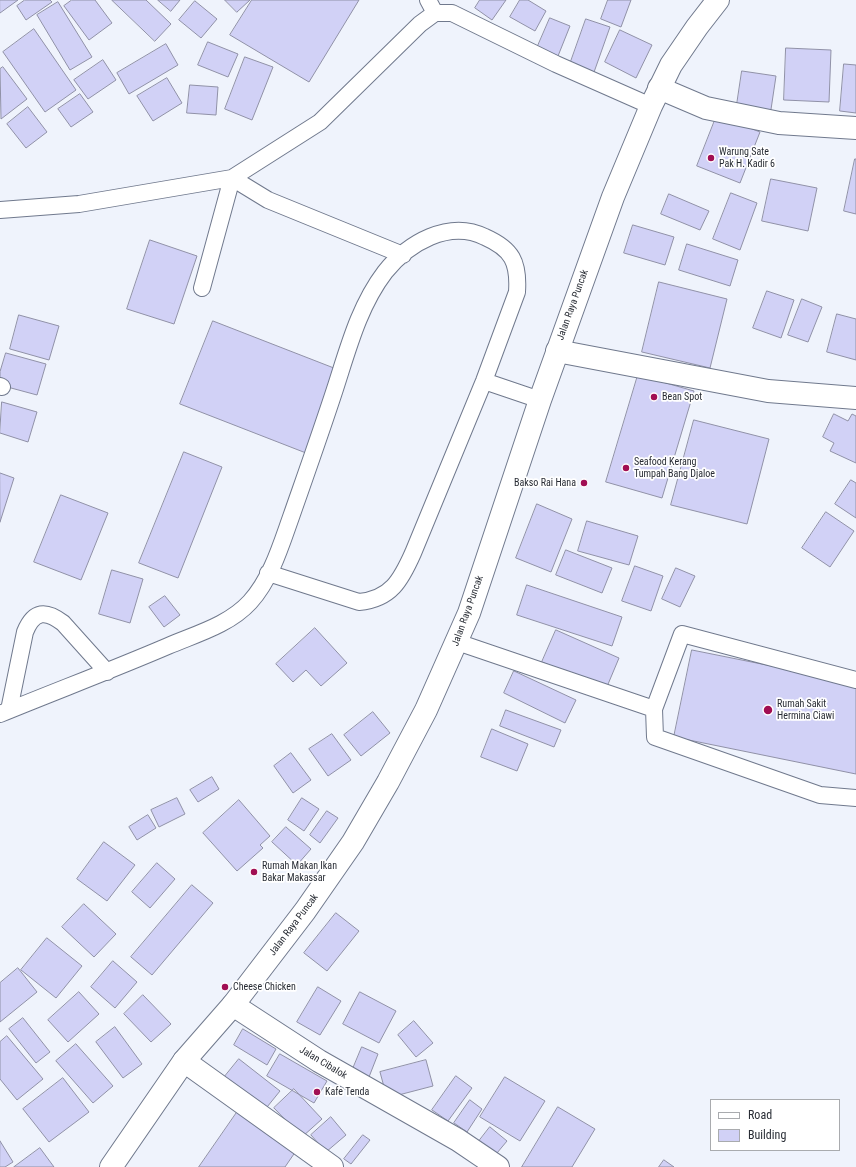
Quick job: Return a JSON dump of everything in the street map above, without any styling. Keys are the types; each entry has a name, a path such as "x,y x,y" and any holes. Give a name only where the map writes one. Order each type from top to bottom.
{"main road":[{"name":"Jalan Raya Puncak","path":"117,1165 184,1062 233,1005 305,911 353,842 388,782 426,710 469,613 540,400 613,197 655,97 671,65 697,26 718,0"},
{"path":"655,97 779,123 856,128"},
{"path":"557,351 768,391 856,398"},
{"name":"Jalan Cibalok","path":"233,1005 320,1061 458,1140 498,1167"},
{"path":"184,1062 332,1167"}],"lane":[{"path":"0,210 79,204 232,178 320,122 420,24 432,7 452,13 556,64 655,97"},
{"path":"232,178 268,200 403,255"},
{"path":"202,288 232,178"},
{"path":"5,712 107,672 230,618 251,601 268,574 294,509 355,327 368,300 385,272 403,255 425,240 452,230 473,232 484,236 503,247 513,257 517,269 516,292 484,381 406,570 391,590 374,601 359,602 268,574"},
{"path":"484,381 540,400"},
{"path":"5,712 25,632 29,623 38,614 45,614 55,617 63,623 107,672"},
{"path":"856,680 682,634 654,709 655,737 820,795 856,798"},
{"path":"457,642 654,709"}],"building":[{"path":"0,0 18,0 0,13"},
{"path":"25,0 50,0 52,2 26,20 17,6"},
{"path":"72,0 95,0 112,23 89,40 64,6"},
{"path":"112,0 146,0 171,24 155,41"},
{"path":"158,0 180,0 171,11"},
{"path":"225,0 250,0 237,12"},
{"path":"252,0 359,0 309,82 230,35"},
{"path":"480,0 506,0 492,20 475,8"},
{"path":"520,0 528,0 546,11 535,31 510,17"},
{"path":"608,0 631,0 621,27 601,19"},
{"path":"195,1 217,19 201,38 179,20"},
{"path":"58,2 92,57 70,70 37,15"},
{"path":"550,18 570,26 558,56 537,48"},
{"path":"586,19 610,27 593,75 569,67"},
{"path":"34,29 76,90 45,112 3,52"},
{"path":"620,30 652,45 636,78 605,62"},
{"path":"208,42 238,54 228,77 198,65"},
{"path":"166,44 178,65 129,94 117,73"},
{"path":"786,48 831,50 829,102 784,100"},
{"path":"245,57 273,67 252,120 225,109"},
{"path":"103,60 116,80 88,99 74,80"},
{"path":"844,64 856,65 856,113 840,111"},
{"path":"3,67 27,99 1,119 0,69"},
{"path":"742,71 776,76 770,116 736,111"},
{"path":"167,78 182,103 153,121 137,96"},
{"path":"190,85 218,87 216,115 187,113"},
{"path":"80,94 93,112 71,127 58,109"},
{"path":"28,107 47,132 26,148 7,124"},
{"path":"717,115 760,132 740,183 697,166"},
{"path":"856,159 856,214 844,211"},
{"path":"771,179 817,188 808,231 762,221"},
{"path":"731,193 757,203 740,250 713,239"},
{"path":"669,194 709,211 700,230 661,214"},
{"path":"633,225 674,237 665,265 624,253"},
{"path":"150,240 197,256 174,324 127,309"},
{"path":"687,244 738,260 730,286 679,270"},
{"path":"659,282 727,299 710,368 642,352"},
{"path":"767,291 794,300 781,338 753,328"},
{"path":"802,299 822,307 808,342 788,335"},
{"path":"837,314 856,319 856,360 827,352"},
{"path":"19,315 59,326 49,360 10,349"},
{"path":"213,321 339,370 306,453 180,404"},
{"path":"6,353 46,364 37,395 0,385 0,372"},
{"path":"638,375 694,391 662,498 606,482"},
{"path":"2,402 37,412 28,442 0,433"},
{"path":"834,414 848,421 852,414 856,416 856,463 830,451 834,443 823,437"},
{"path":"694,420 769,439 747,524 671,505"},
{"path":"184,452 222,467 178,578 139,563"},
{"path":"0,473 14,478 0,522"},
{"path":"851,480 856,483 856,518 835,504"},
{"path":"61,495 108,513 81,580 34,562"},
{"path":"537,504 572,519 551,572 516,558"},
{"path":"826,512 854,531 830,567 802,548"},
{"path":"587,521 638,536 629,565 578,551"},
{"path":"566,550 612,568 602,593 556,575"},
{"path":"635,566 663,576 651,611 622,601"},
{"path":"676,568 695,576 680,607 662,599"},
{"path":"112,570 143,579 130,623 99,614"},
{"path":"527,585 622,617 612,646 517,615"},
{"path":"165,596 180,615 164,627 149,607"},
{"path":"315,628 347,663 321,686 306,670 293,682 276,664"},
{"path":"556,630 619,658 606,689 542,662"},
{"name":"Rumah Sakit Hermina Ciawi","path":"692,650 856,683 856,774 674,737"},
{"path":"514,671 576,700 565,723 504,693"},
{"path":"506,710 561,730 554,747 500,726"},
{"path":"373,712 390,733 361,756 344,735"},
{"path":"492,729 528,744 517,771 481,757"},
{"path":"332,734 351,760 328,776 309,749"},
{"path":"291,753 311,780 293,793 274,766"},
{"path":"212,777 219,789 198,802 190,790"},
{"path":"177,798 185,814 159,827 151,810"},
{"path":"302,798 319,809 304,831 288,820"},
{"path":"239,800 270,836 260,845 263,848 237,871 203,833"},
{"path":"327,811 338,818 320,843 310,835"},
{"path":"148,815 156,828 137,840 129,827"},
{"path":"286,827 311,849 297,865 272,842"},
{"path":"104,842 135,865 107,901 77,879"},
{"path":"157,863 175,879 150,908 132,892"},
{"path":"192,885 213,903 152,975 131,957"},
{"path":"84,904 116,934 94,957 62,927"},
{"path":"336,913 359,931 327,971 304,953"},
{"path":"47,938 82,966 56,998 21,970"},
{"path":"113,961 137,982 115,1008 91,987"},
{"path":"18,968 37,992 0,1022 0,983"},
{"path":"318,987 341,1001 320,1035 297,1022"},
{"path":"79,992 99,1014 68,1042 48,1020"},
{"path":"360,992 396,1011 379,1043 343,1024"},
{"path":"143,995 171,1024 151,1042 124,1014"},
{"path":"23,1018 50,1052 36,1063 9,1029"},
{"path":"414,1021 433,1043 416,1057 398,1035"},
{"path":"115,1027 142,1064 123,1078 96,1042"},
{"path":"243,1029 276,1049 267,1065 234,1045"},
{"path":"7,1036 43,1079 17,1100 0,1079 0,1042"},
{"path":"76,1044 113,1086 93,1103 56,1061"},
{"path":"362,1047 378,1054 369,1077 352,1071"},
{"path":"280,1054 327,1081 314,1103 267,1076"},
{"path":"239,1059 280,1091 263,1112 222,1080"},
{"path":"426,1060 433,1086 387,1098 380,1072"},
{"path":"456,1076 472,1088 448,1121 432,1110"},
{"path":"505,1077 545,1101 520,1141 480,1117"},
{"path":"63,1078 89,1112 49,1142 23,1109"},
{"path":"294,1089 322,1119 302,1137 274,1108"},
{"path":"470,1100 482,1109 467,1132 454,1123"},
{"path":"558,1107 595,1129 572,1167 522,1167"},
{"path":"240,1108 298,1148 285,1167 199,1167"},
{"path":"331,1117 346,1135 326,1152 311,1135"},
{"path":"490,1127 507,1141 492,1159 476,1145"},
{"path":"363,1135 370,1140 351,1164 344,1159"},
{"path":"0,1141 13,1162 5,1167 0,1167"},
{"path":"40,1148 54,1167 14,1167"},
{"path":"664,1160 674,1167 659,1167"}],"place":[{"name":"Warung Sate Pak H. Kadir 6","path":"711,158"},
{"name":"Bean Spot","path":"654,397"},
{"name":"Seafood Kerang Tumpah Bang Djaloe","path":"626,468"},
{"name":"Bakso Rai Hana","path":"584,483"},
{"name":"Rumah Sakit Hermina Ciawi","path":"768,710"},
{"name":"Rumah Makan Ikan Bakar Makassar","path":"254,872"},
{"name":"Cheese Chicken","path":"225,987"},
{"name":"Kafe Tenda","path":"317,1092"}]}
